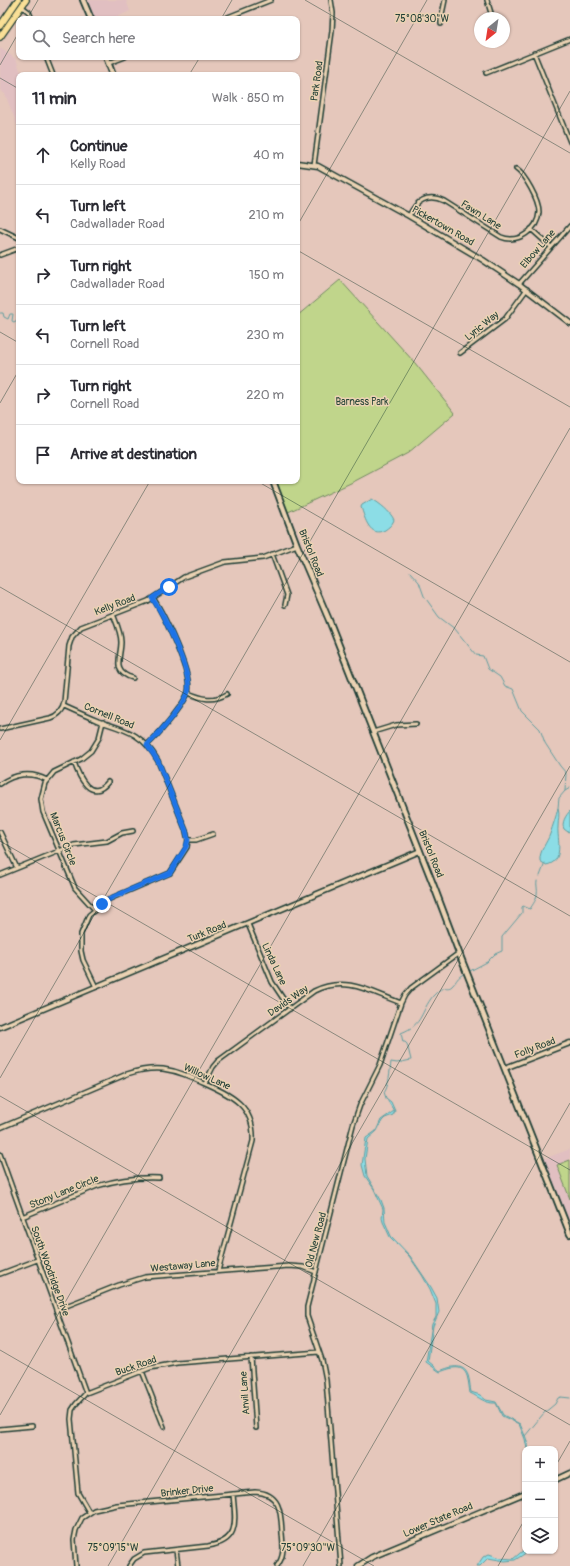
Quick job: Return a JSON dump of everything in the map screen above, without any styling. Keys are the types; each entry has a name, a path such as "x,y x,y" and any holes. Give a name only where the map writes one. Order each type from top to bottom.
{"highway":[{"path":"0,37 26,0"},
{"path":"0,26 17,1"}],"main road":[{"path":"83,0 90,16"},
{"path":"108,60 112,72"},
{"name":"Bristol Road","path":"274,484 570,1234"}],"street":[{"path":"230,16 271,0"},
{"name":"Park Road","path":"314,165 332,27 333,13 331,0"},
{"path":"442,24 441,19 445,0"},
{"path":"487,0 491,12"},
{"path":"17,1 29,12 31,16"},
{"path":"486,73 570,39"},
{"path":"534,53 570,142"},
{"path":"47,60 52,72"},
{"path":"109,63 117,60"},
{"name":"Pickertown Road","path":"300,163 314,165 409,216 520,284 570,323"},
{"path":"516,169 525,179 538,205 538,218 531,229 551,247"},
{"name":"Fawn Lane","path":"409,216 413,207 419,202 427,198 436,198 444,201 506,239 518,239 531,229"},
{"name":"Elbow Lane","path":"520,284 570,226"},
{"path":"0,229 16,237"},
{"path":"0,256 16,249"},
{"name":"Lyric Way","path":"460,354 504,319 527,289"},
{"name":"Kelly Road","path":"64,706 68,649 72,637 84,625 152,598 184,577 225,562 259,559 297,545"},
{"path":"272,554 287,595 285,605"},
{"path":"147,745 178,709 188,693 189,682 187,673 163,614 152,598"},
{"path":"113,614 122,640 119,665 122,672 126,676 133,678"},
{"path":"188,693 198,698 212,700 227,694"},
{"path":"0,729 54,717 64,706"},
{"name":"Cornell Road","path":"64,706 126,730 140,738 147,745 158,761 186,831 188,840"},
{"path":"0,784 24,774 34,774 46,780 54,772 81,759 91,751 101,734 103,722"},
{"path":"373,732 396,725 416,724"},
{"path":"74,762 78,775 86,786 98,789 102,788 108,782"},
{"name":"Marcus Circle","path":"46,780 42,792 42,806 75,888 94,910"},
{"path":"0,875 74,845 110,840 122,833 133,831"},
{"path":"0,832 17,868"},
{"path":"96,987 82,956 81,934 87,919 94,910 113,897 170,873 185,850 188,840 196,840 213,834"},
{"name":"Turk Road","path":"0,1027 420,851"},
{"name":"Linda Lane","path":"248,924 272,982 290,1008"},
{"name":"Old New Road","path":"341,1566 326,1380 307,1312 353,1124 360,1105 380,1065 401,1003 411,988 459,953"},
{"name":"Davids Way","path":"205,1083 213,1067 218,1061 314,991 323,987 336,984 355,986 401,1003"},
{"name":"Folly Road","path":"505,1068 570,1043"},
{"name":"Willow Lane","path":"0,1128 113,1080 138,1071 157,1069 185,1074 229,1094 241,1104 250,1119 253,1135 252,1148 218,1271"},
{"name":"South Woodridge Drive","path":"0,1154 86,1394"},
{"name":"Stony Lane Circle","path":"22,1217 108,1182 126,1179 159,1178"},
{"path":"0,1274 38,1260"},
{"name":"Westaway Lane","path":"56,1310 136,1280 158,1276 289,1266 316,1272"},
{"name":"Buck Road","path":"90,1512 78,1493 71,1419 72,1410 86,1394 142,1371 163,1365 319,1352"},
{"name":"Anvil Lane","path":"251,1357 256,1428"},
{"path":"142,1371 164,1427"},
{"path":"0,1428 32,1426"},
{"path":"558,1479 570,1473"},
{"name":"Brinker Drive","path":"90,1512 98,1508 106,1507 255,1492 263,1493 272,1498 278,1504 282,1516 283,1551 277,1566"},
{"name":"Lower State Road","path":"358,1566 372,1557 522,1493"},
{"path":"129,1566 136,1557 144,1553 216,1545 228,1538 235,1524 233,1494"},
{"path":"76,1566 74,1540 76,1530 80,1522 90,1512"},
{"path":"176,1550 178,1566"}],"shaded area":[{"path":"86,0 126,0 130,11 119,16 92,16"},
{"path":"0,48 16,59 21,72 16,72 16,122 5,94 0,90"},
{"path":"570,1149 570,1229 541,1160"}],"green space":[{"name":"Barness Park","path":"340,280 415,363 455,413 408,453 355,481 286,513 274,484 300,484 300,313"},
{"path":"570,1160 570,1199 557,1165"}],"water":[{"path":"372,499 388,511 394,520 389,527 380,532 375,531 369,526 366,522 361,507"},
{"path":"558,808 558,855 552,863 546,865 540,861 540,857 550,834"},
{"path":"570,811 570,831 568,832 564,829 563,824"},
{"path":"386,1098 391,1102 395,1111 393,1115 382,1121 377,1131 368,1139 365,1159 367,1176 381,1200 384,1208 385,1222 391,1236 410,1256 437,1298 439,1312 433,1326 428,1361 440,1371 453,1367 458,1367 465,1370 469,1379 471,1392 480,1395 486,1400 496,1402 503,1415 520,1424 528,1446 526,1446 519,1424 502,1416 496,1403 485,1401 470,1393 468,1380 464,1371 453,1368 440,1372 426,1362 432,1324 436,1317 436,1304 430,1289 409,1256 390,1237 382,1218 383,1209 374,1189 365,1176 362,1165 366,1138 376,1131 381,1120 394,1111"},
{"path":"522,1552 522,1554 524,1554 515,1560 505,1561 488,1558 480,1566 477,1566 483,1557 489,1554 501,1558 513,1559"}],"waterway":[{"path":"0,313 3,313 4,317 8,319 10,314 13,314 12,321 16,321"},
{"path":"410,572 419,582 424,596 439,617 455,629 476,655 483,656 488,669 500,677 505,686 513,689 522,711 540,729 545,743 566,773 565,791 559,798 558,808"},
{"path":"565,791 570,788"},
{"path":"540,876 545,863"},
{"path":"468,972 487,962 495,954 502,951 502,937 522,913 522,907 523,906 530,909 536,900 537,881"},
{"path":"386,1098 384,1092 388,1082 391,1062 397,1063 411,1060 407,1044 403,1042 401,1033 418,1022 429,1002 440,989 451,987 465,973"},
{"path":"525,1436 544,1413 555,1404 558,1398 570,1398"}],"route":[{"path":"102,904 113,897 170,873 185,850 188,840 188,836 158,761 152,750 147,745 178,709 187,696 189,690 187,673 163,614 152,598 169,587"}]}
